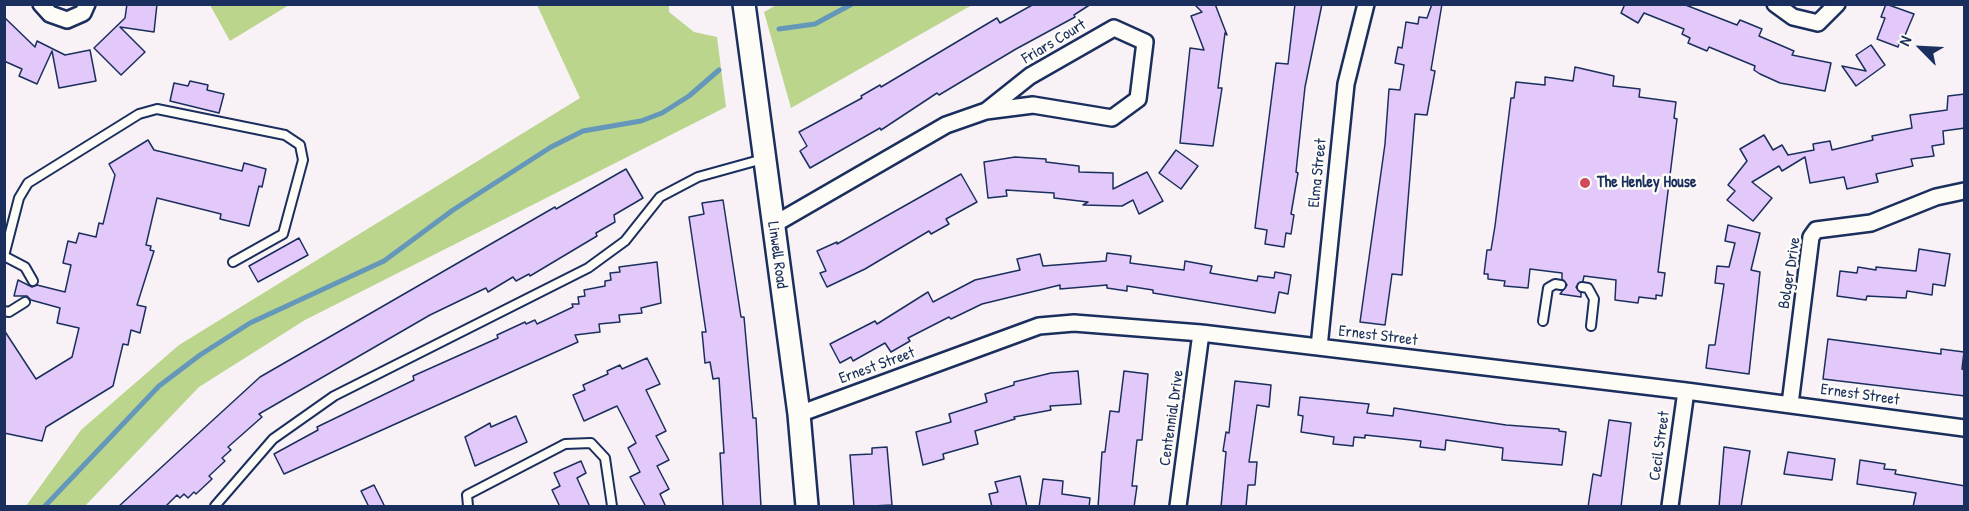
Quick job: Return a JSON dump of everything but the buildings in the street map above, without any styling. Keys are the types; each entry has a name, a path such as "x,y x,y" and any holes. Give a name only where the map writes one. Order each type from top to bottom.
{"main road":[{"name":"Linwell Road","path":"744,4 799,414 807,507"}],"street":[{"path":"41,4 50,14 67,20 83,13 87,4"},
{"name":"Elma Street","path":"1318,347 1346,84 1366,4"},
{"path":"1775,4 1793,17 1818,23 1837,4"},
{"name":"Friars Court","path":"772,225 946,125 986,111 1033,105 1112,118 1138,99 1145,42 1114,28 1030,76 986,111"},
{"name":"Bolger Drive","path":"1790,404 1811,237 1816,230 1870,223 1936,197 1965,191"},
{"name":"Ernest Street","path":"799,414 1039,326 1074,323 1201,333 1686,391 1965,428"},
{"name":"Centennial Drive","path":"1178,507 1201,333"},
{"name":"Cecil Street","path":"1670,507 1686,391"}],"lane":[{"path":"33,280 25,267 4,256 19,198 28,183 139,114 157,109 285,135 300,145 303,160 283,234 233,262"},
{"path":"215,507 273,439 334,396 588,268 625,241 660,197 698,177 763,159"},
{"path":"4,217 14,219"},
{"path":"1543,321 1548,288 1555,284 1561,285"},
{"path":"1582,287 1588,288 1594,299 1591,326"},
{"path":"4,311 9,312 25,302"},
{"path":"468,507 467,495 565,444 591,443 605,458 612,507"}],"green space":[{"path":"778,4 972,5 791,108 764,12"},
{"path":"210,5 289,5 230,41"},
{"path":"537,5 669,5 669,12 694,32 717,37 726,107 305,320 199,387 85,506 26,506 81,430 179,345 580,98"}],"waterway":[{"path":"779,29 815,24 852,4"},
{"path":"45,506 159,386 200,355 250,323 384,261 453,210 551,147 583,131 641,121 662,113 689,96 719,70"}],"place":[{"name":"The Henley House","path":"1585,183"}]}
